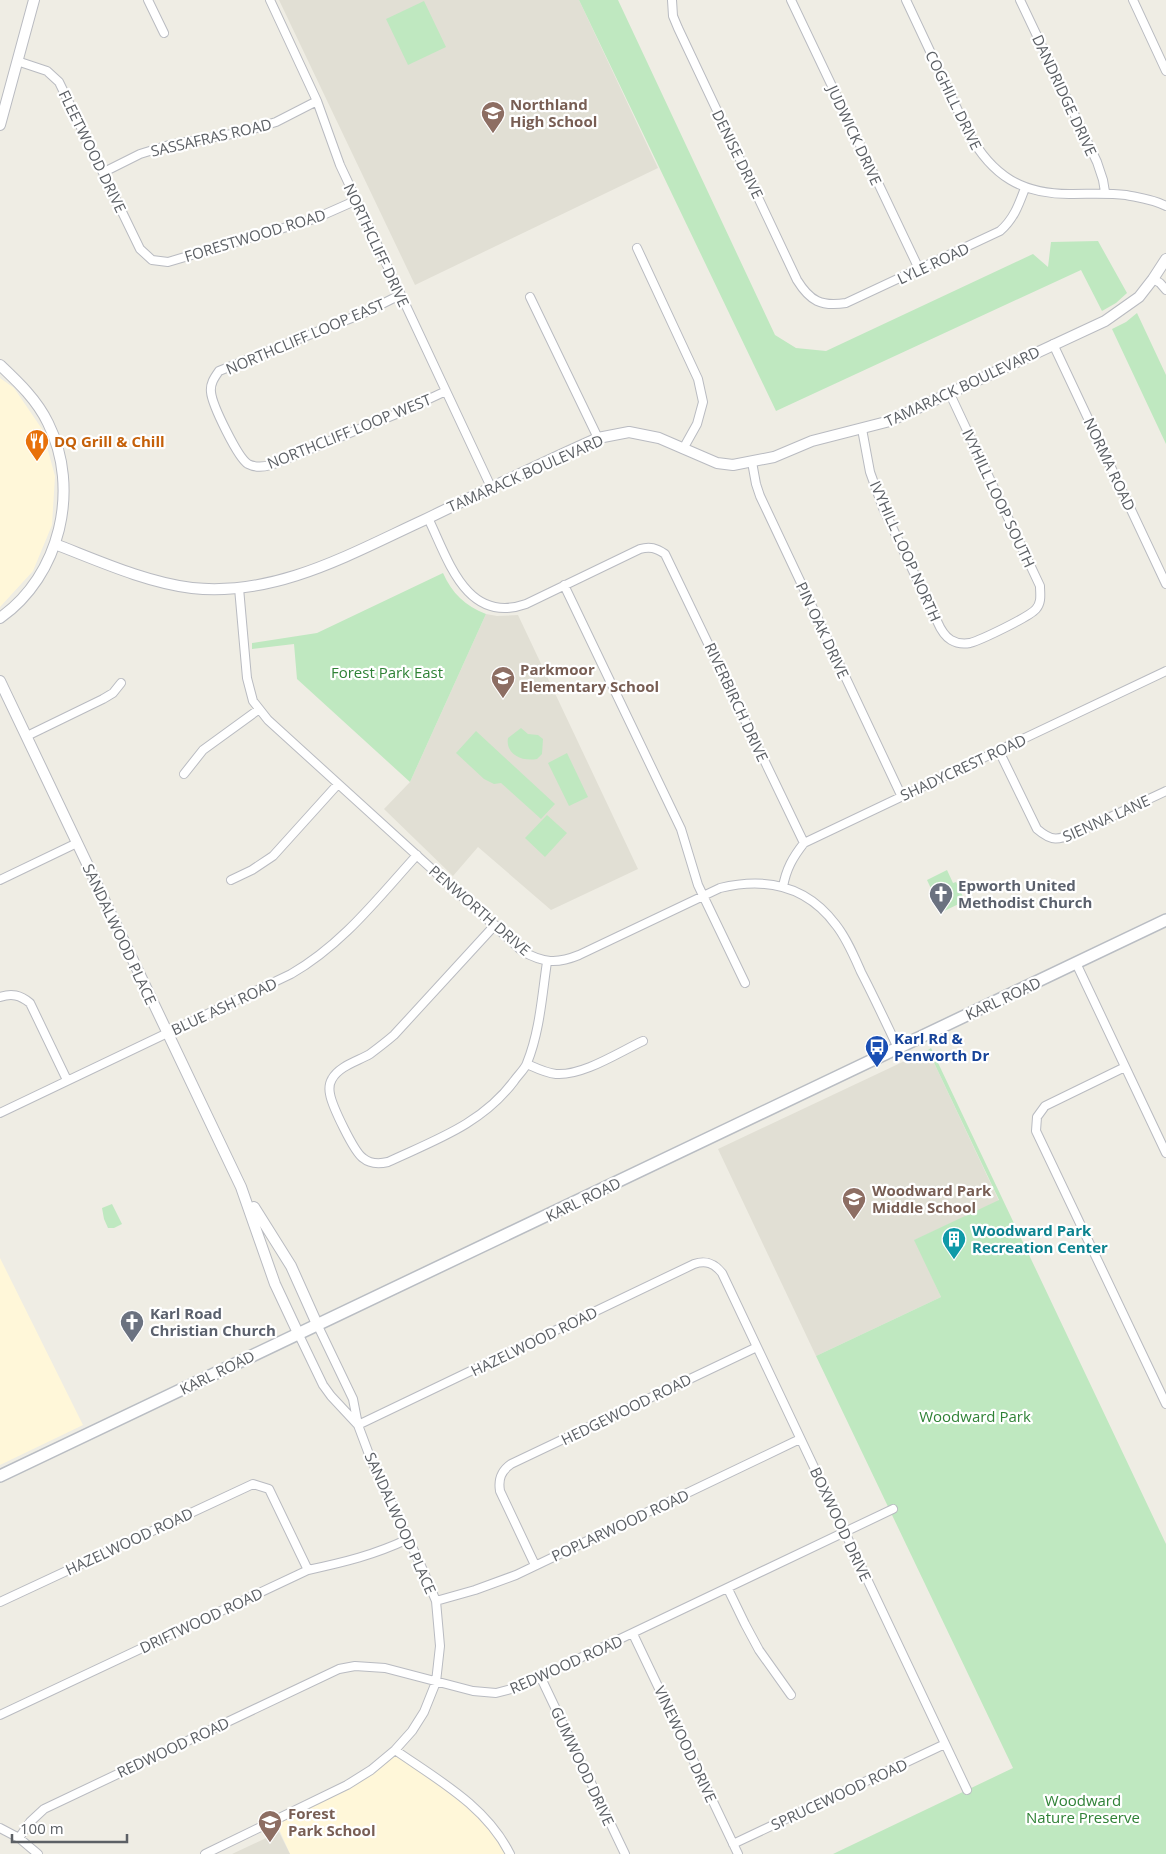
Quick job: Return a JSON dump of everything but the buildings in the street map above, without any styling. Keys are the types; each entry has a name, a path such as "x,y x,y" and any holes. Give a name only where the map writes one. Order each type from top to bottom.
{"main road":[{"name":"KARL ROAD","path":"0,1476 1166,920"}],"street":[{"path":"0,125 34,0"},
{"path":"148,0 164,34"},
{"name":"NORTHCLIFF DRIVE","path":"270,0 317,101 340,165 491,487"},
{"name":"DENISE DRIVE","path":"672,0 673,16 678,28 793,271 805,293 817,302"},
{"name":"JUDWICK DRIVE","path":"791,0 919,269"},
{"name":"COGHILL DRIVE","path":"906,0 978,151 988,163 1025,188 1054,194 1105,192 1153,199 1166,206"},
{"name":"DANDRIDGE DRIVE","path":"1020,0 1101,171 1105,192"},
{"path":"1133,0 1166,70"},
{"name":"FLEETWOOD DRIVE","path":"17,61 47,71 60,82 140,249 152,260"},
{"name":"SASSAFRAS ROAD","path":"104,172 140,154 168,145 244,132 276,122 317,101"},
{"name":"LYLE ROAD","path":"817,302 831,305 846,303 1000,231 1009,224 1015,214 1025,188"},
{"name":"FORESTWOOD ROAD","path":"152,260 168,262 314,219 357,200"},
{"path":"636,248 698,379 703,402 697,424 683,449"},
{"name":"TAMARACK BOULEVARD","path":"55,544 128,572 162,582 191,588 239,588 259,585 319,569 598,438 629,432 659,438 716,463 733,465 774,457 812,441 862,430 890,421 1104,321 1139,297 1166,259"},
{"path":"1153,279 1166,290"},
{"name":"NORTHCLIFF LOOP EAST","path":"251,466 239,455 212,401 210,390 212,380 219,371 364,313 400,295"},
{"path":"530,296 598,438"},
{"name":"NORMA ROAD","path":"1053,344 1166,584"},
{"path":"0,365 30,394 48,422 54,435 61,462 64,490 62,518 55,544 42,572 22,598 0,618"},
{"name":"NORTHCLIFF LOOP WEST","path":"251,466 271,465 446,391"},
{"name":"IVYHILL LOOP SOUTH","path":"950,394 1040,586 1039,604 1036,609 1026,616 974,641 960,643 950,640"},
{"name":"IVYHILL LOOP NORTH","path":"862,430 870,472 883,508 937,622 943,633 950,640"},
{"name":"PIN OAK DRIVE","path":"752,462 760,496 902,795"},
{"path":"428,518 458,580 469,595 484,604 502,608 514,608 564,585 681,829 690,863 703,895 746,983"},
{"name":"RIVERBIRCH DRIVE","path":"564,585 640,549 649,547 658,549 665,554 804,843"},
{"name":"PENWORTH DRIVE","path":"239,588 247,678 252,700 258,710 522,951 547,962 563,960 579,955 720,888 740,883 760,883 782,887 806,897 817,905 837,926 898,1048"},
{"name":"SHADYCREST ROAD","path":"782,887 792,857 804,843 1166,671"},
{"name":"SANDALWOOD PLACE","path":"0,681 241,1187 276,1284 323,1385 358,1425"},
{"path":"27,736 102,700 122,683"},
{"path":"184,774 203,750 258,710"},
{"name":"SIENNA LANE","path":"1000,750 1037,829 1045,836 1054,840 1076,834 1166,791"},
{"path":"231,880 252,870 273,856 338,784"},
{"path":"0,880 77,843"},
{"name":"BLUE ASH ROAD","path":"0,1112 291,974 322,954 340,939 417,855"},
{"path":"495,925 394,1035 382,1046 343,1068 332,1079 329,1093 332,1103 355,1149 362,1158 371,1163 380,1164 388,1162 467,1124 485,1112 503,1096 527,1064 538,1024 547,962"},
{"path":"1076,963 1166,1153"},
{"path":"0,997 10,994 23,998 30,1003 67,1080"},
{"path":"527,1064 552,1073 565,1074 575,1072 643,1041"},
{"path":"1125,1067 1044,1106 1037,1117 1036,1131 1166,1404"},
{"name":"SANDALWOOD PLACE","path":"206,1854 347,1785 371,1770 396,1750 412,1731 424,1712 436,1682 440,1646 436,1601 370,1457 358,1425 353,1399 291,1266 241,1187"},
{"name":"BOXWOOD DRIVE","path":"710,1263 722,1273 967,1790"},
{"name":"HAZELWOOD ROAD","path":"358,1425 694,1264 710,1263"},
{"name":"HEDGEWOOD ROAD","path":"535,1565 500,1491 500,1477 504,1469 757,1347"},
{"name":"POPLARWOOD ROAD","path":"436,1601 475,1590 516,1575 800,1439"},
{"name":"HAZELWOOD ROAD","path":"0,1602 247,1485 253,1484 269,1489 308,1570"},
{"name":"REDWOOD ROAD","path":"19,1838 30,1822 44,1809 339,1669 355,1666 385,1668 473,1691 496,1693 519,1687 893,1509"},
{"name":"DRIFTWOOD ROAD","path":"0,1715 308,1570 381,1552 408,1539"},
{"path":"728,1588 759,1650 791,1695"},
{"name":"VINEWOOD DRIVE","path":"633,1634 738,1854"},
{"name":"GUMWOOD DRIVE","path":"541,1678 625,1854"},
{"name":"SPRUCEWOOD ROAD","path":"733,1844 945,1744"},
{"path":"396,1750 480,1811 498,1834 510,1854"},
{"path":"0,1828 19,1838 38,1854"}],"shaded area":[{"name":"Northland High School","path":"279,0 579,0 658,168 415,285"},
{"path":"0,378 14,388 42,429 55,476 52,525 33,571 0,607"},
{"name":"Parkmoor Elementary School","path":"486,614 497,616 518,615 638,869 551,910 478,847 453,876 384,809 410,782"},
{"name":"Woodward Park Middle School","path":"928,1050 999,1201 915,1240 941,1297 816,1356 718,1149"},
{"path":"0,1258 83,1425 0,1465"},
{"path":"395,1751 477,1807 510,1854 290,1854 275,1820 354,1782"},
{"name":"Forest Park School","path":"279,1832 290,1854 232,1854"}],"green space":[{"path":"579,0 618,0 775,335 796,348 826,351 1033,254 1048,267 1051,242 1098,241 1127,293 1116,303 1102,311 1081,270 776,411"},
{"path":"424,1 446,47 408,65 386,19"},
{"path":"1137,313 1166,375 1166,444 1112,329 1126,322"},
{"name":"Forest Park East","path":"443,573 460,598 478,611 486,614 410,782 297,679 294,644 252,649 252,643 317,633"},
{"path":"521,728 528,734 538,735 543,739 542,754 537,759 520,758 509,748 508,738"},
{"path":"476,731 555,804 541,819 501,783 494,784 484,779 456,753"},
{"path":"567,753 588,797 569,806 548,763"},
{"path":"547,815 567,833 545,857 525,838"},
{"path":"947,870 953,883 956,882 965,901 942,912 927,880"},
{"name":"Woodward Park","path":"931,1048 1166,1544 1166,1854 833,1854 1013,1768 816,1356 941,1297 914,1240 999,1200 928,1050"},
{"path":"112,1204 122,1224 114,1228 108,1228 102,1208"}],"place":[{"name":"Northland High School","path":"493,134"},
{"name":"DQ Grill & Chill","path":"37,462"},
{"name":"Parkmoor Elementary School","path":"503,699"},
{"name":"Epworth United Methodist Church","path":"941,915"},
{"name":"Karl Rd & Penworth Dr","path":"877,1068"},
{"name":"Woodward Park Middle School","path":"854,1220"},
{"name":"Woodward Park Recreation Center","path":"954,1260"},
{"name":"Karl Road Christian Church","path":"132,1343"},
{"name":"Forest Park School","path":"270,1843"}],"park label":[{"name":"Woodward Nature Preserve","path":"1083,1808"}]}
